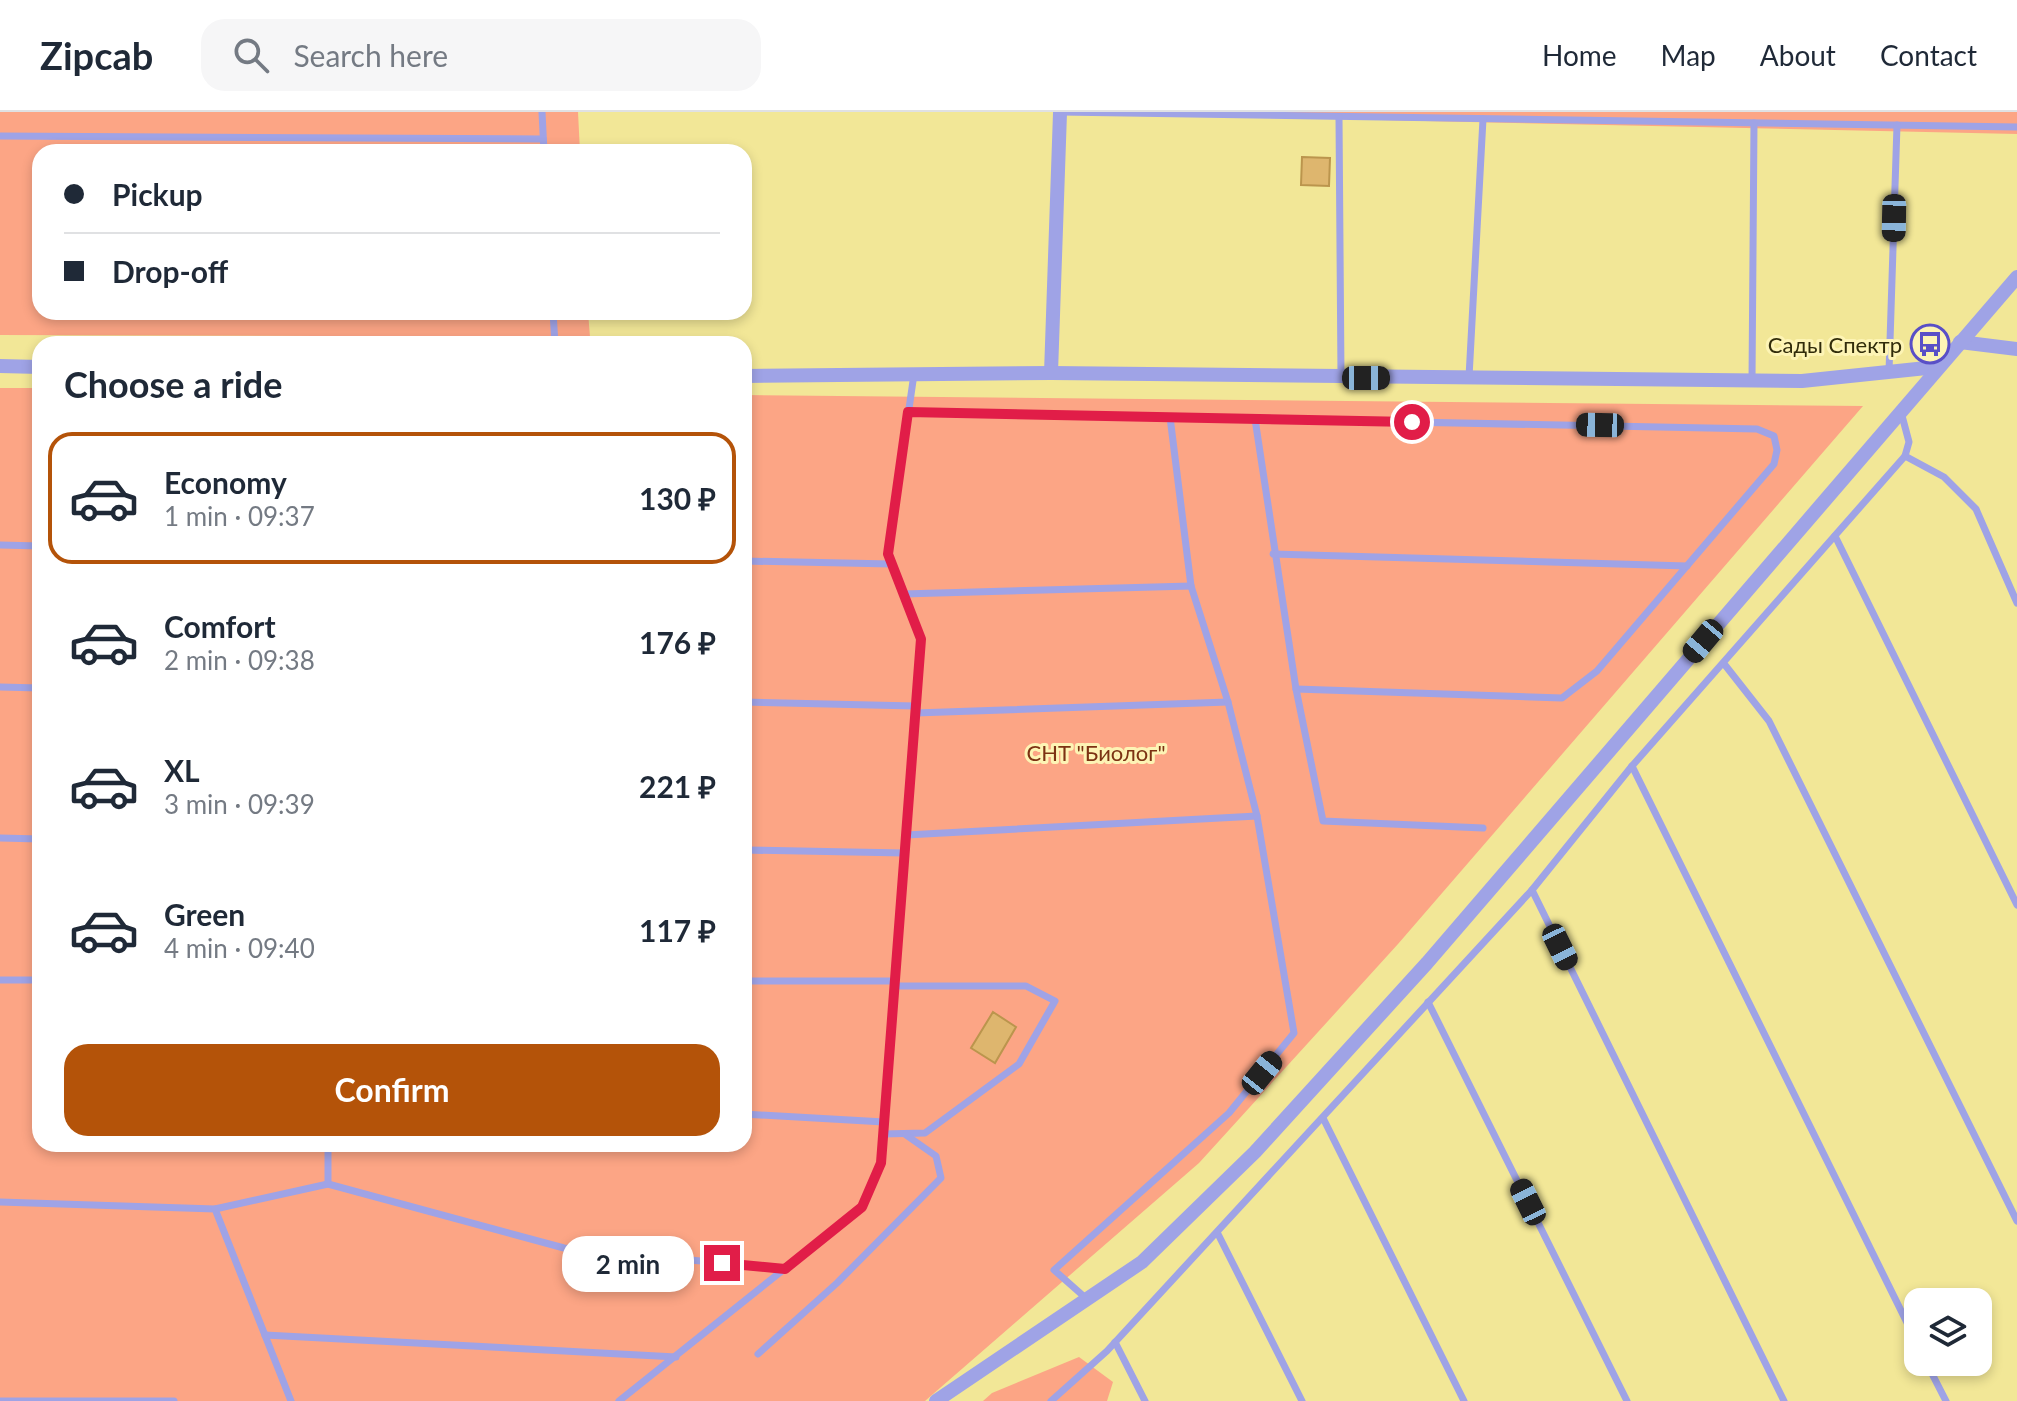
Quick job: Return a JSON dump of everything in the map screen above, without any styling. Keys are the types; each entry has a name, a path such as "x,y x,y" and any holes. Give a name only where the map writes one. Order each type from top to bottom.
{"street":[{"path":"1051,373 1060,112"},
{"path":"936,1401 1142,1262 1255,1152 1427,963 1936,367 2017,277"},
{"path":"1960,342 2017,349"},
{"path":"0,366 32,367"},
{"path":"752,376 1051,373 1802,381 1936,367"}],"lane":[{"path":"542,112 543,144"},
{"path":"1060,112 2017,127"},
{"path":"1339,117 1341,378"},
{"path":"1469,379 1483,119"},
{"path":"1752,381 1754,123"},
{"path":"1889,372 1897,125"},
{"path":"0,136 543,139"},
{"path":"619,1401 862,1207 881,1163 921,639 888,554 914,374"},
{"path":"1051,1401 1115,1342 1218,1234 1532,890 1632,766 1725,665 1905,456 1909,442 1900,410"},
{"path":"908,412 1757,429 1774,436 1777,450 1774,464 1597,671 1562,698 1296,689"},
{"path":"1088,1301 1054,1270 1229,1113 1294,1033 1257,816 1228,702 1191,586 1170,417"},
{"path":"1255,419 1273,554 1323,821 1483,828"},
{"path":"1905,456 1944,477 1976,509 2017,603"},
{"path":"1835,536 2017,905"},
{"path":"0,545 32,546"},
{"path":"1273,554 1687,566"},
{"path":"752,561 891,564"},
{"path":"903,594 1191,586"},
{"path":"1725,665 1769,721 2017,1221"},
{"path":"0,687 32,688"},
{"path":"752,702 915,710 1228,702"},
{"path":"1632,766 1904,1317"},
{"path":"906,835 1257,816"},
{"path":"0,838 32,839"},
{"path":"752,850 904,853"},
{"path":"1532,890 1784,1401"},
{"path":"0,980 32,980"},
{"path":"752,981 1026,986 1055,1001 1019,1064 925,1133 883,1134"},
{"path":"1428,1002 1627,1401"},
{"path":"752,1114 884,1122"},
{"path":"1323,1118 1464,1401"},
{"path":"758,1354 837,1283 941,1178 936,1156 904,1134"},
{"path":"328,1152 328,1184"},
{"path":"0,1202 215,1209 328,1184 564,1248 785,1269"},
{"path":"215,1209 291,1401"},
{"path":"1218,1234 1302,1401"},
{"path":"265,1335 676,1357"},
{"path":"1115,1342 1145,1401"},
{"path":"1933,1376 1946,1401"},
{"path":"0,1401 174,1401"}],"green space":[{"path":"0,112 578,112 580,144 32,144 32,320 589,320 590,336 0,335"},
{"path":"1060,112 2017,112 2017,134 1060,113"},
{"name":"СНТ \"Биолог\"","path":"0,388 32,388 32,1152 752,1152 752,395 1863,406 1398,944 1199,1163 925,1401 0,1401"},
{"path":"1079,1357 1113,1382 1107,1401 983,1401 992,1393"}],"building":[{"path":"1302,157 1330,158 1329,186 1301,185"},
{"path":"993,1012 1016,1027 995,1063 971,1048"}],"place":[{"name":"Сады Спектр","path":"1930,344"}],"route":[{"path":"722,1263 785,1269 862,1207 881,1163 921,639 888,554 908,412 1412,422"}]}
